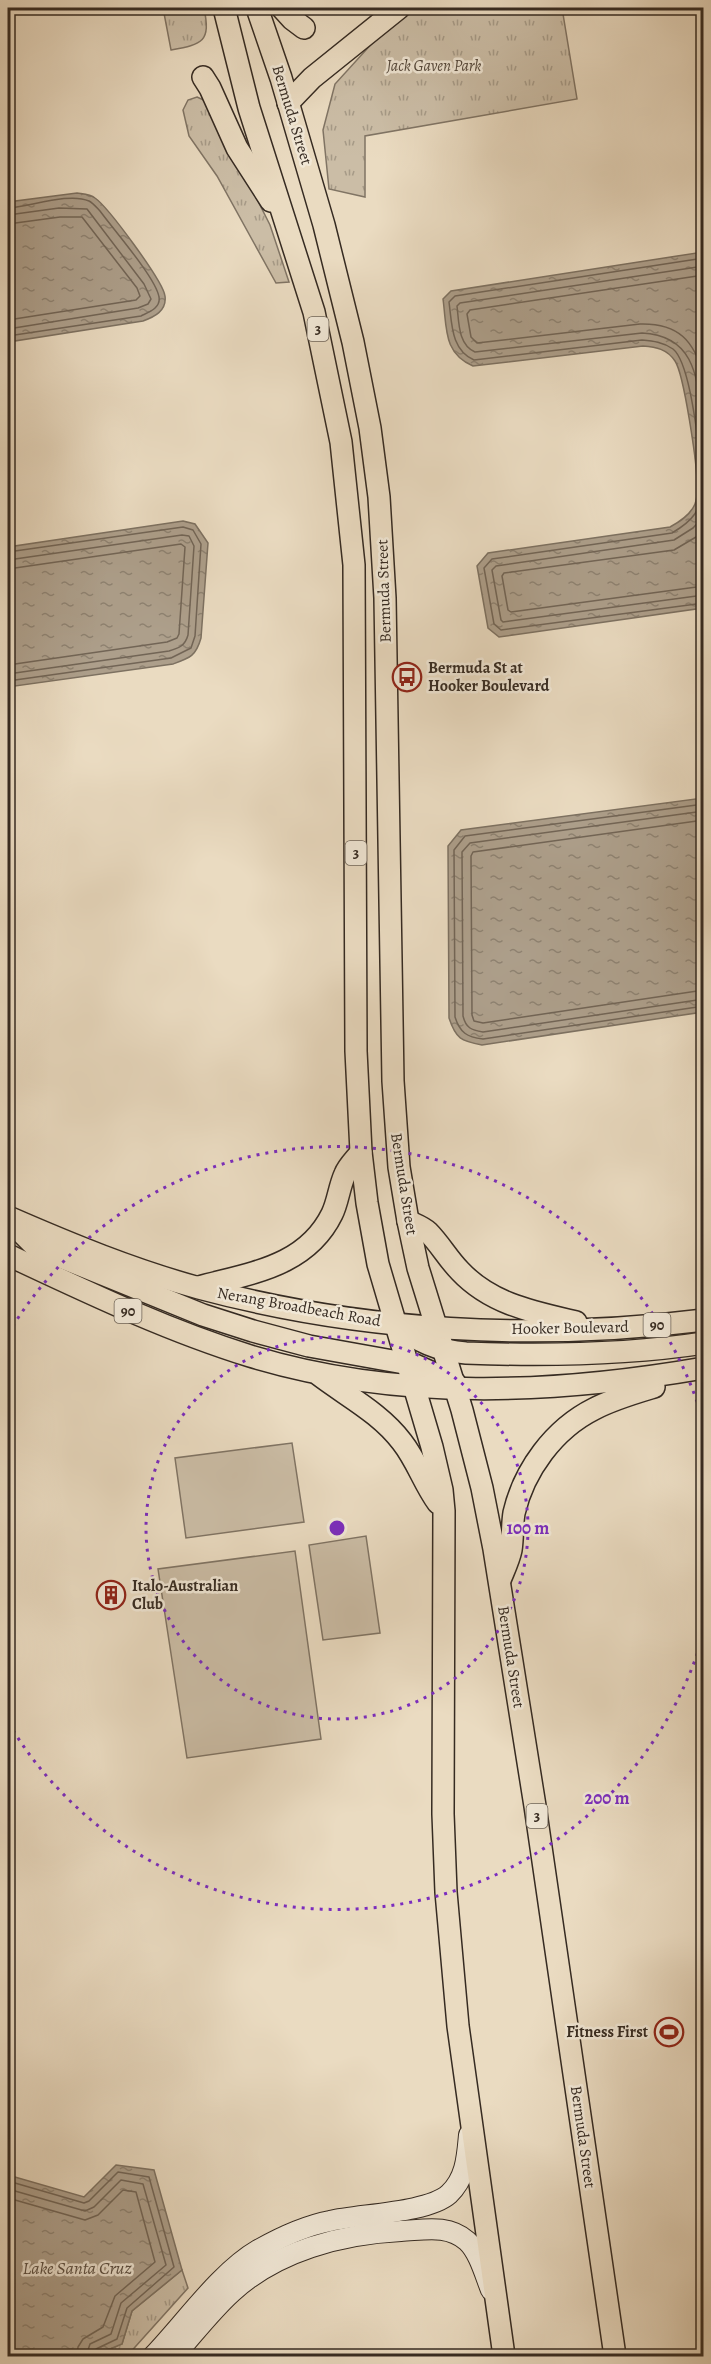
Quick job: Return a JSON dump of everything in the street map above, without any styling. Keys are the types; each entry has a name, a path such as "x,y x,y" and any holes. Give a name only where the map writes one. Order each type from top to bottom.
{"main road":[{"name":"Bermuda Street","path":"224,8 249,108 311,302 341,442 351,520 356,654 356,1051 361,1152 373,1238 437,1470 444,1510 443,1814 445,1882 454,1987 470,2118 479,2166 504,2356"},
{"name":"Bermuda Street","path":"257,8 324,225 353,342 370,428 379,497 385,598 394,1118 399,1167 421,1278 456,1386 482,1488 536,1806 615,2356"},
{"path":"282,8 304,28"},
{"path":"288,103 312,78 399,8"},
{"path":"203,77 237,148 284,219"},
{"path":"198,1288 269,1269 306,1248 332,1215 344,1175 361,1152"},
{"path":"8,1219 36,1247 203,1315 253,1332 309,1346 423,1368 456,1386"},
{"name":"90","path":"8,1219 93,1253 198,1288"},
{"path":"408,1221 427,1230 461,1273 494,1298 515,1307 610,1329"},
{"name":"90","path":"8,1255 163,1326 252,1356 355,1379 414,1386 560,1387 632,1380 704,1369"},
{"name":"Nerang Broadbeach Road","path":"198,1288 320,1314 436,1327"},
{"name":"Hooker Boulevard","path":"436,1327 525,1330 610,1329 704,1320"},
{"path":"395,1324 418,1341 444,1350 462,1353 554,1355 642,1351 704,1343"},
{"path":"499,1585 511,1550 514,1513 526,1480 535,1463 556,1438 594,1408 704,1369"},
{"path":"314,1371 345,1395 367,1407 390,1427 414,1458 433,1496 444,1510"}],"street":[{"path":"174,2356 234,2291 281,2248 312,2226 426,2205 448,2195 465,2169 470,2118"},
{"path":"359,2216 387,2218 438,2212 441,2217 439,2221 428,2229"},
{"path":"153,2356 238,2265 281,2248 313,2247 359,2236 428,2229 449,2231 468,2242 497,2304"}],"green space":[{"path":"163,8 204,8 206,28 202,40 191,46 171,50"},
{"name":"Jack Gaven Park","path":"412,8 562,8 577,99 365,136 365,197 329,189 323,130 335,84 386,28"},
{"path":"197,97 208,102 270,225 289,282 276,283 217,176 189,136 183,110 188,100"},
{"path":"292,1443 304,1522 186,1538 175,1458"},
{"path":"366,1536 380,1633 323,1640 309,1545"},
{"path":"295,1551 321,1739 187,1758 158,1569"},
{"path":"182,2270 188,2288 127,2356 93,2356 122,2344 132,2311"}],"water":[{"path":"77,193 95,198 122,229 162,288 165,296 164,306 155,315 143,321 8,342 8,202"},
{"path":"703,252 703,608 499,637 488,628 477,566 488,553 670,527 680,521 692,510 697,495 689,420 679,369 672,357 665,351 643,346 473,366 463,361 451,347 446,330 443,299 451,291"},
{"path":"183,521 195,524 208,543 201,638 192,655 173,664 8,687 8,547"},
{"path":"703,798 703,1012 482,1045 464,1040 457,1035 449,1018 448,846 461,830"},
{"name":"Lake Santa Cruz","path":"116,2165 154,2170 182,2270 132,2311 122,2344 93,2356 8,2356 8,2175 84,2197"}],"place":[{"name":"Bermuda St at Hooker Boulevard","path":"407,677"},
{"name":"Italo-Australian Club","path":"111,1595"},
{"name":"Fitness First","path":"669,2032"}]}
